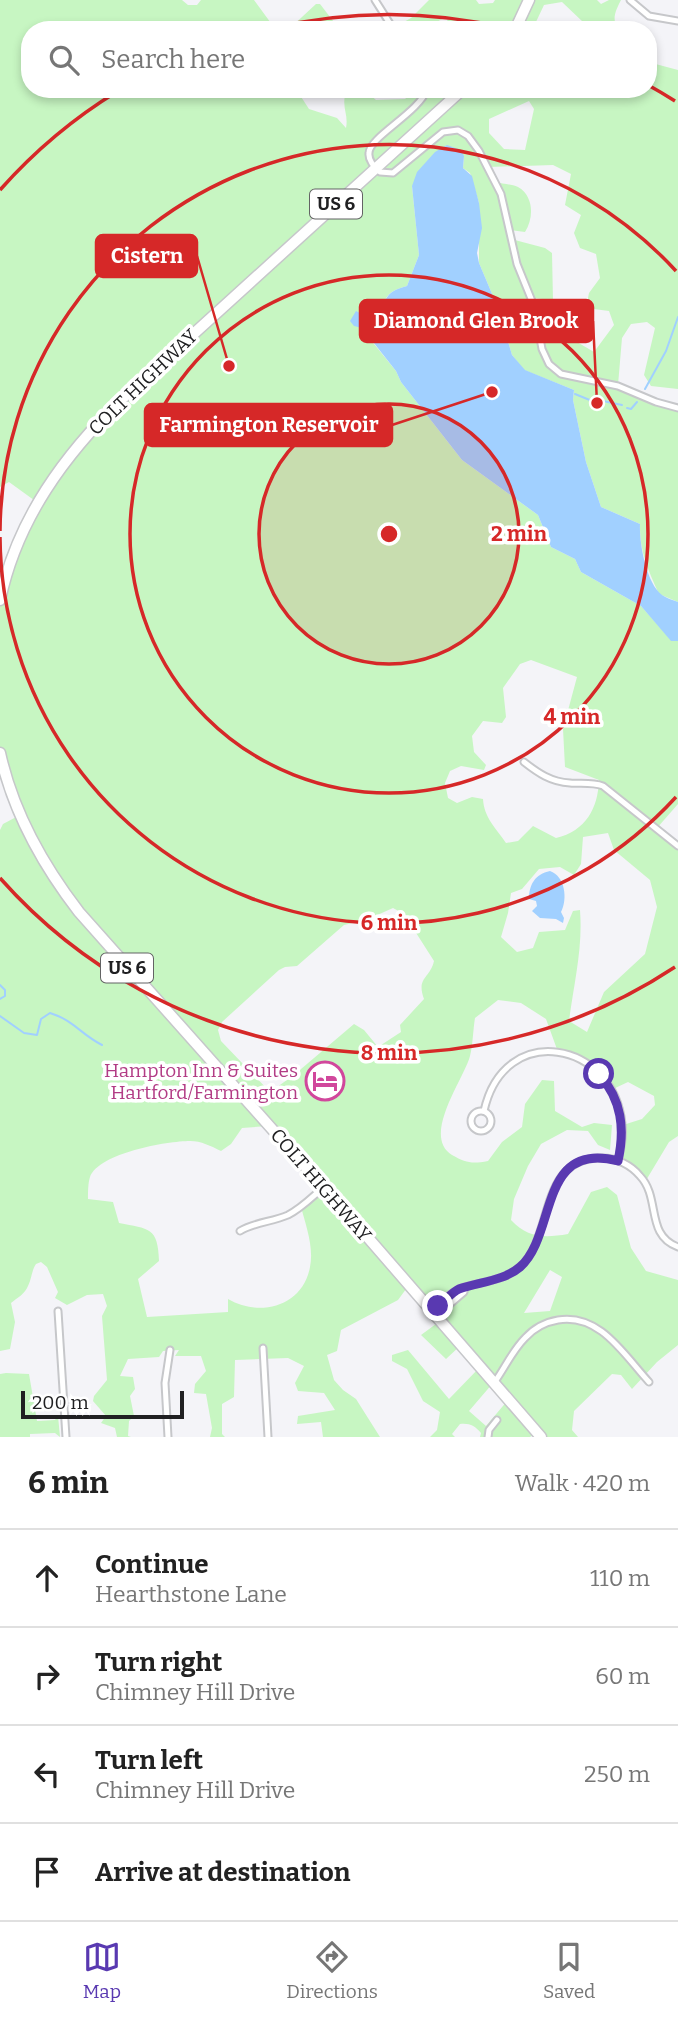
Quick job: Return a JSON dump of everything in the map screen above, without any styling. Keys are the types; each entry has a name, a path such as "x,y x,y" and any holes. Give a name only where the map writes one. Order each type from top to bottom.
{"highway":[{"path":"519,21 529,0"},
{"name":"COLT HIGHWAY","path":"0,600 13,554 29,519 58,471 75,449 123,398 453,98"},
{"name":"COLT HIGHWAY","path":"0,753 20,815 37,849 68,897 144,987 324,1187 541,1437"}],"street":[{"path":"375,0 388,21"},
{"path":"631,0 649,16 678,21"},
{"path":"422,98 370,149 369,158 376,168 385,174 396,172 438,135 448,130 458,130 468,136 479,151 501,194 517,264 534,306 542,349 549,364 567,376 618,386 678,408"},
{"path":"524,762 556,781 603,786 678,846"},
{"path":"484,1111 496,1079 513,1062 535,1053 570,1055 597,1072 613,1093 622,1125 618,1161"},
{"path":"434,1314 464,1292 465,1288 508,1274 524,1263 535,1246 555,1187 570,1168 593,1159 618,1161 633,1169 645,1182 652,1198 658,1231 664,1240 678,1247"},
{"path":"240,1231 288,1215 324,1187"},
{"path":"58,1311 66,1437"},
{"path":"494,1383 518,1345 531,1332 547,1323 565,1319 583,1320 597,1327 649,1382"},
{"path":"263,1348 268,1437"},
{"path":"168,1437 165,1383 170,1350"},
{"path":"488,1437 489,1430 498,1420"}],"green space":[{"path":"0,0 182,0 188,5 197,5 201,0 254,0 269,21 21,21 21,98 302,98 309,109 337,118 346,128 345,98 657,98 657,64 678,70 678,389 651,386 644,375 655,328 647,322 631,324 622,338 618,385 678,408 678,602 659,594 643,551 640,524 601,507 586,462 573,400 574,390 524,370 512,355 498,308 479,263 479,203 470,173 463,168 464,156 412,186 419,255 407,286 393,291 386,298 379,323 361,328 462,460 538,515 551,547 575,559 581,572 641,606 671,640 678,641 678,804 657,828 678,846 678,1136 669,1142 645,1182 618,1161 623,1125 642,1119 655,1105 654,1096 628,1082 611,1090 590,1066 558,1052 546,1019 521,1003 498,1000 475,1018 470,1056 442,1121 441,1135 444,1146 452,1155 469,1162 488,1161 502,1142 522,1127 525,1104 542,1080 554,1081 555,1111 582,1127 594,1123 612,1125 610,1150 598,1145 588,1131 567,1130 541,1144 514,1199 511,1220 517,1226 537,1235 568,1234 591,1192 607,1187 617,1195 631,1248 646,1271 678,1280 678,1345 657,1362 632,1389 621,1375 612,1374 574,1411 572,1430 578,1437 541,1437 536,1432 530,1437 480,1437 481,1433 477,1428 460,1424 452,1434 455,1437 430,1437 437,1430 440,1412 423,1401 407,1369 392,1361 392,1355 408,1350 449,1399 480,1367 461,1345 446,1359 421,1335 440,1321 409,1285 398,1300 341,1330 337,1351 327,1355 334,1380 356,1399 380,1437 323,1437 321,1422 297,1424 298,1416 335,1410 324,1393 298,1391 295,1383 304,1366 288,1358 235,1360 234,1397 222,1404 222,1434 225,1437 210,1437 212,1428 206,1394 194,1393 195,1384 206,1371 201,1356 175,1356 179,1350 163,1351 159,1357 128,1359 120,1376 133,1377 135,1389 130,1396 134,1416 129,1421 128,1436 131,1437 117,1437 115,1428 101,1423 106,1416 93,1401 107,1380 102,1316 107,1306 103,1294 87,1295 67,1305 55,1298 58,1292 47,1267 41,1262 34,1267 25,1291 11,1303 15,1322 10,1349 0,1351 0,830 3,824 20,815 0,753 0,600 38,503 9,482 0,487","holes":["529,101 534,109 525,150 504,149 489,133 489,119","553,165 571,174 565,205 581,215 574,233 580,248 596,254 600,278 589,293 586,308 609,311 614,325 594,352 577,342 574,322 536,314 532,298 553,300 552,253 545,248 511,239 510,230 525,232 531,214 530,202 518,187 496,182 488,167","531,660 577,677 563,729 565,767 599,780 593,809 583,824 575,830 556,838 533,826 518,841 506,843 488,817 483,799 472,797 457,803 448,798 445,783 450,771 461,766 484,770 486,765 474,752 472,736 483,721 502,723 506,717 503,688 520,664","608,833 614,850 650,880 657,907 645,954 604,992 587,1032 569,1021 579,952 580,910 573,911 565,930 539,932 533,948 517,952 501,937 511,893 522,889 539,869 560,867 574,875 581,864 583,837","393,908 404,914 434,961 423,982 424,999 400,1025 401,1032 378,1047 364,1030 354,1024 270,1092 221,1041 218,1030 222,1022 279,970 297,966 344,925 366,920","268,1126 323,1187 301,1207 311,1252 306,1280 299,1291 289,1299 266,1308 240,1305 228,1299 228,1312 147,1317 138,1279 159,1261 157,1242 145,1229 119,1223 113,1202 88,1199 90,1177 106,1161 151,1146 194,1141 221,1151 231,1144 242,1128","550,1270 562,1277 550,1311 524,1313","493,1383 508,1400 486,1426 469,1411"]},
{"path":"429,0 476,0 479,4 493,3 495,0 597,0 601,4 609,0 621,0 615,21 582,21 562,2 544,5 536,21 448,21 446,17 439,21 406,21"},
{"path":"316,4 320,4 333,21 298,21"},
{"path":"0,1374 29,1374 37,1421 55,1420 58,1416 60,1437 55,1433 30,1434 30,1437 0,1437"}],"water":[{"path":"447,145 461,150 464,156 463,168 472,176 482,228 477,253 479,263 498,308 512,355 525,370 574,390 573,400 586,462 601,507 640,524 642,551 652,581 662,595 678,602 678,641 671,641 641,606 581,572 575,559 551,547 538,515 462,460 362,328 354,326 350,321 356,311 379,323 386,298 393,291 407,286 419,255 412,186 417,172 435,152"},
{"path":"550,871 559,878 564,888 561,912 563,923 556,919 540,918 532,911 537,906 536,901 529,899 530,889 537,877"}],"waterway":[{"path":"645,389 666,351 678,317"},
{"path":"575,394 597,403 603,401 622,405"},
{"path":"627,408 631,409 637,402"},
{"path":"0,985 5,990 5,996 0,999"},
{"path":"0,1016 24,1033 37,1035 41,1019 50,1013 102,1045"}],"place":[{"name":"Cistern","path":"229,366"},
{"name":"Farmington Reservoir","path":"492,392"},
{"name":"Diamond Glen Brook","path":"597,403"},
{"name":"Hampton Inn & Suites Hartford/Farmington","path":"325,1081"}],"route":[{"path":"438,1306 462,1288 502,1277 519,1268 535,1246 555,1187 570,1168 593,1159 618,1161 622,1136 621,1114 613,1093 599,1074"}]}
